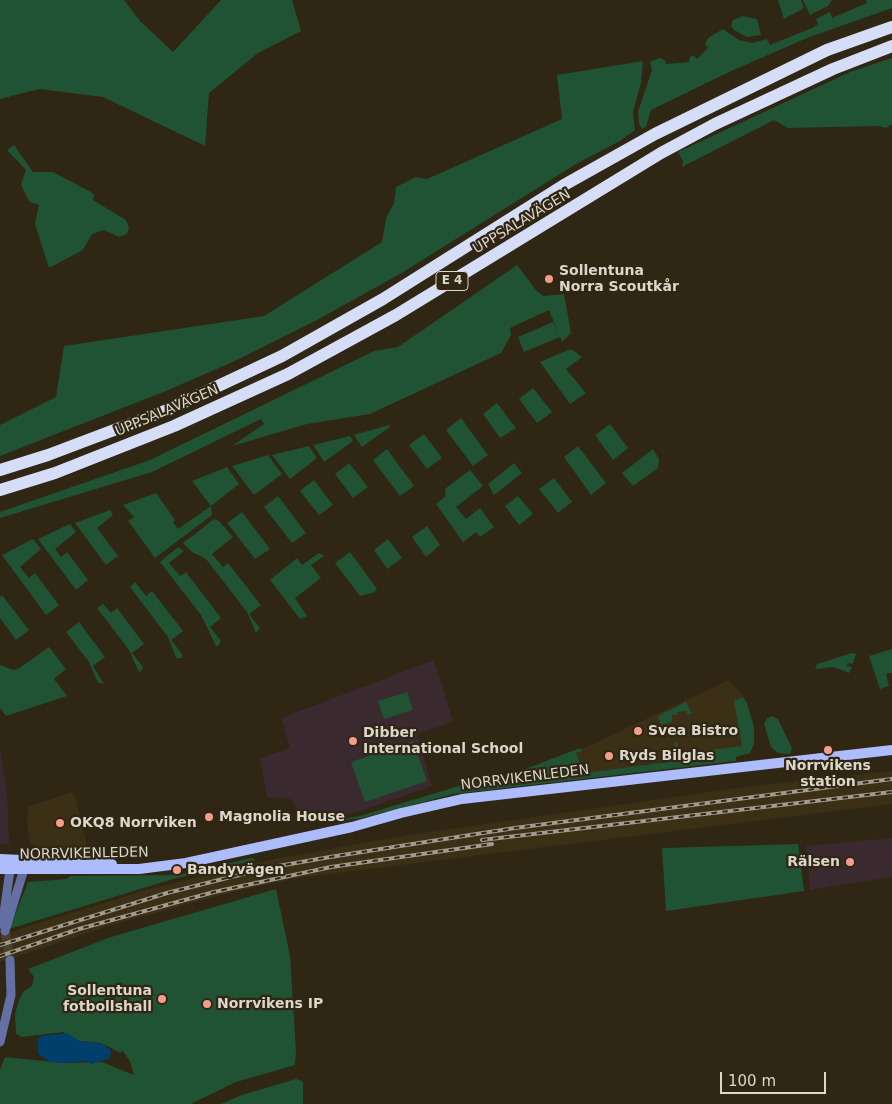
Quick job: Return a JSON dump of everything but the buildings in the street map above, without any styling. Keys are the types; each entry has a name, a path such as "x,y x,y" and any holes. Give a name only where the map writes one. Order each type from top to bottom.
{"highway":[{"name":"UPPSALAVÄGEN","path":"0,470 48,455 167,410 282,356 407,284 564,185 655,134 827,50 892,27"},
{"name":"UPPSALAVÄGEN","path":"0,490 55,473 174,426 288,374 404,310 661,153 715,124 833,69 892,46"}],"main road":[{"name":"NORRVIKENLEDEN","path":"0,859 8,866 139,869 207,859 352,827 400,813 462,799 892,750"}],"street":[{"path":"8,866 3,920 5,931 24,865"},
{"path":"0,1042 11,995 10,960"}],"shaded area":[{"name":"Dibber International School","path":"434,660 453,722 417,734 432,786 357,812 305,822 291,799 267,797 260,758 290,748 281,718"},
{"path":"729,680 744,697 749,752 585,774 576,752"},
{"path":"0,749 7,793 9,844 0,844"},
{"path":"892,771 892,804 296,878 229,893 108,926 0,962 0,935 149,889 265,861 408,835 744,787"},
{"path":"72,792 76,799 88,850 81,852 39,848 30,843 27,825 28,807"},
{"name":"Rälsen","path":"892,838 892,877 810,890 806,846"}],"green space":[{"path":"0,0 124,0 139,20 173,52 221,0 292,0 301,31 258,53 209,93 205,146 103,97 39,89 0,99"},
{"path":"778,0 801,0 804,8 784,19"},
{"path":"803,0 832,0 828,6 810,15"},
{"path":"866,0 892,0 892,8 807,38 729,72 651,110 646,127 642,129 639,124 638,112 652,70 650,62 659,58 665,60 666,64 689,62 690,57 693,55 697,59 708,48 705,44 708,38 723,29 739,40 752,43 767,39 770,45 812,28 818,24 816,19 830,12 832,18 867,3"},
{"path":"743,16 757,19 761,35 747,37 734,30 731,26 733,20"},
{"path":"892,58 892,124 886,128 877,126 788,128 774,120 682,167 683,161 678,152 850,72"},
{"path":"643,61 641,83 633,112 635,130 620,141 576,164 400,274 317,320 237,360 166,391 0,456 0,425 56,397 64,346 264,316 382,242 386,218 394,203 396,187 416,177 427,179 562,119 557,75"},
{"path":"14,145 33,172 53,172 91,192 94,195 93,200 126,220 129,227 127,234 119,237 104,230 92,234 83,250 49,268 35,224 39,205 30,202 26,196 21,184 26,170 7,150"},
{"path":"517,265 536,290 543,296 564,294 571,333 562,342 560,337 524,352 518,337 553,322 559,335 549,310 510,328 511,335 501,353 370,414 307,424 232,446 264,424 261,419 152,472 0,518 0,512 150,460 374,351 398,347"},
{"path":"568,350 573,350 582,357 566,369 586,393 570,404 540,362"},
{"path":"533,388 552,412 537,423 519,399"},
{"path":"497,403 516,428 500,438 483,414"},
{"path":"461,418 488,455 473,466 446,430"},
{"path":"610,424 628,448 613,460 595,435"},
{"path":"389,425 390,427 362,447 354,435"},
{"path":"424,434 442,458 427,469 409,445"},
{"path":"350,436 353,441 324,462 313,445"},
{"path":"309,446 317,458 290,479 272,455"},
{"path":"578,446 606,483 591,495 564,457"},
{"path":"387,449 414,486 400,496 373,460"},
{"path":"653,449 659,459 658,468 633,486 622,473"},
{"path":"268,455 282,474 254,495 232,466"},
{"path":"349,463 368,487 353,498 335,474"},
{"path":"514,463 522,473 494,495 488,484"},
{"path":"227,467 239,484 211,506 192,481"},
{"path":"470,470 483,486 456,507 466,519 480,508 494,527 480,537 476,532 463,542 436,504 446,496 445,489"},
{"path":"554,478 572,502 558,513 539,489"},
{"path":"314,480 333,505 319,515 300,491"},
{"path":"156,493 175,520 173,522 178,529 211,506 212,515 155,558 128,521 134,517 123,505"},
{"path":"278,496 306,533 292,543 264,507"},
{"path":"518,496 533,514 519,525 505,506"},
{"path":"110,510 113,515 97,528 118,556 106,565 75,523"},
{"path":"242,512 270,549 255,559 227,523"},
{"path":"214,519 219,521 233,537 212,554 223,567 228,563 261,605 249,614 260,628 256,633 247,612 206,559 192,552 183,543"},
{"path":"70,524 76,532 55,549 61,557 67,552 88,580 76,590 38,539"},
{"path":"427,526 440,545 426,557 412,537"},
{"path":"33,539 41,549 20,567 29,578 35,573 59,605 46,615 2,555"},
{"path":"388,539 402,558 387,569 374,550"},
{"path":"178,547 184,551 169,563 180,576 186,572 221,618 210,627 221,641 218,646 216,646 201,615 160,562"},
{"path":"350,552 377,589 373,593 360,596 335,563"},
{"path":"319,553 324,556 311,565 321,578 295,598 307,616 300,619 270,580 297,558 302,565"},
{"path":"135,582 146,596 152,591 183,631 171,640 182,654 182,658 176,658 168,637 130,587"},
{"path":"2,595 29,630 16,640 0,618 0,597"},
{"path":"103,604 111,613 117,608 144,644 132,653 143,667 141,671 139,672 129,650 97,608"},
{"path":"79,622 105,657 93,666 104,684 98,683 89,662 66,632"},
{"path":"49,647 66,669 54,679 67,696 6,716 0,708 0,665 13,670 18,669"},
{"path":"892,649 892,673 886,674 889,686 880,689 869,656"},
{"path":"852,653 856,654 853,664 849,663 846,666 852,667 849,673 834,667 815,669 817,664"},
{"path":"407,692 413,710 384,719 378,701"},
{"path":"743,697 747,703 754,727 754,744 750,753 736,757 736,761 454,794 358,819 337,820 360,816 472,782 492,786 515,773 580,748 582,751 576,753 585,773 676,761 675,742 677,742 679,754 742,746 734,701"},
{"path":"686,702 692,714 687,714 687,711 677,712 677,715 672,715 672,722 661,725 658,716"},
{"path":"772,716 778,719 792,748 790,754 778,753 771,747 764,724 767,718"},
{"path":"413,741 427,781 365,802 351,762"},
{"path":"798,844 804,891 666,911 662,848"},
{"path":"251,858 256,860 173,879 9,929 28,882 67,879 70,876 179,875"},
{"name":"Norrvikens IP","path":"276,889 290,956 296,1052 295,1065 236,1082 191,1104 0,1104 0,1070 5,1057 64,1063 102,1062 134,1075 130,1061 122,1050 121,1053 101,1043 79,1041 63,1032 22,1037 16,1034 15,1014 18,1003 23,992 32,986 34,977 28,969 111,937"},
{"path":"296,1079 302,1081 303,1084 303,1104 221,1104 242,1095"}],"water":[{"path":"67,1033 79,1041 104,1044 111,1051 110,1058 92,1064 86,1061 64,1063 51,1062 38,1054 38,1040 41,1036"}],"tunnel":[{"path":"5,931 10,960"}],"railway":[{"path":"0,945 167,893 267,868 515,828 892,779"},
{"path":"482,840 892,792"},
{"path":"0,956 79,929 214,892 331,867 492,844"}],"place":[{"name":"Sollentuna Norra Scoutkår","path":"549,279"},
{"name":"Svea Bistro","path":"638,731"},
{"name":"Dibber International School","path":"353,741"},
{"name":"Norrvikens station","path":"828,750"},
{"name":"Ryds Bilglas","path":"609,756"},
{"name":"Magnolia House","path":"209,817"},
{"name":"OKQ8 Norrviken","path":"60,823"},
{"name":"Rälsen","path":"850,862"},
{"name":"Bandyvägen","path":"177,870"},
{"name":"Sollentuna fotbollshall","path":"162,999"},
{"name":"Norrvikens IP","path":"207,1004"}]}
